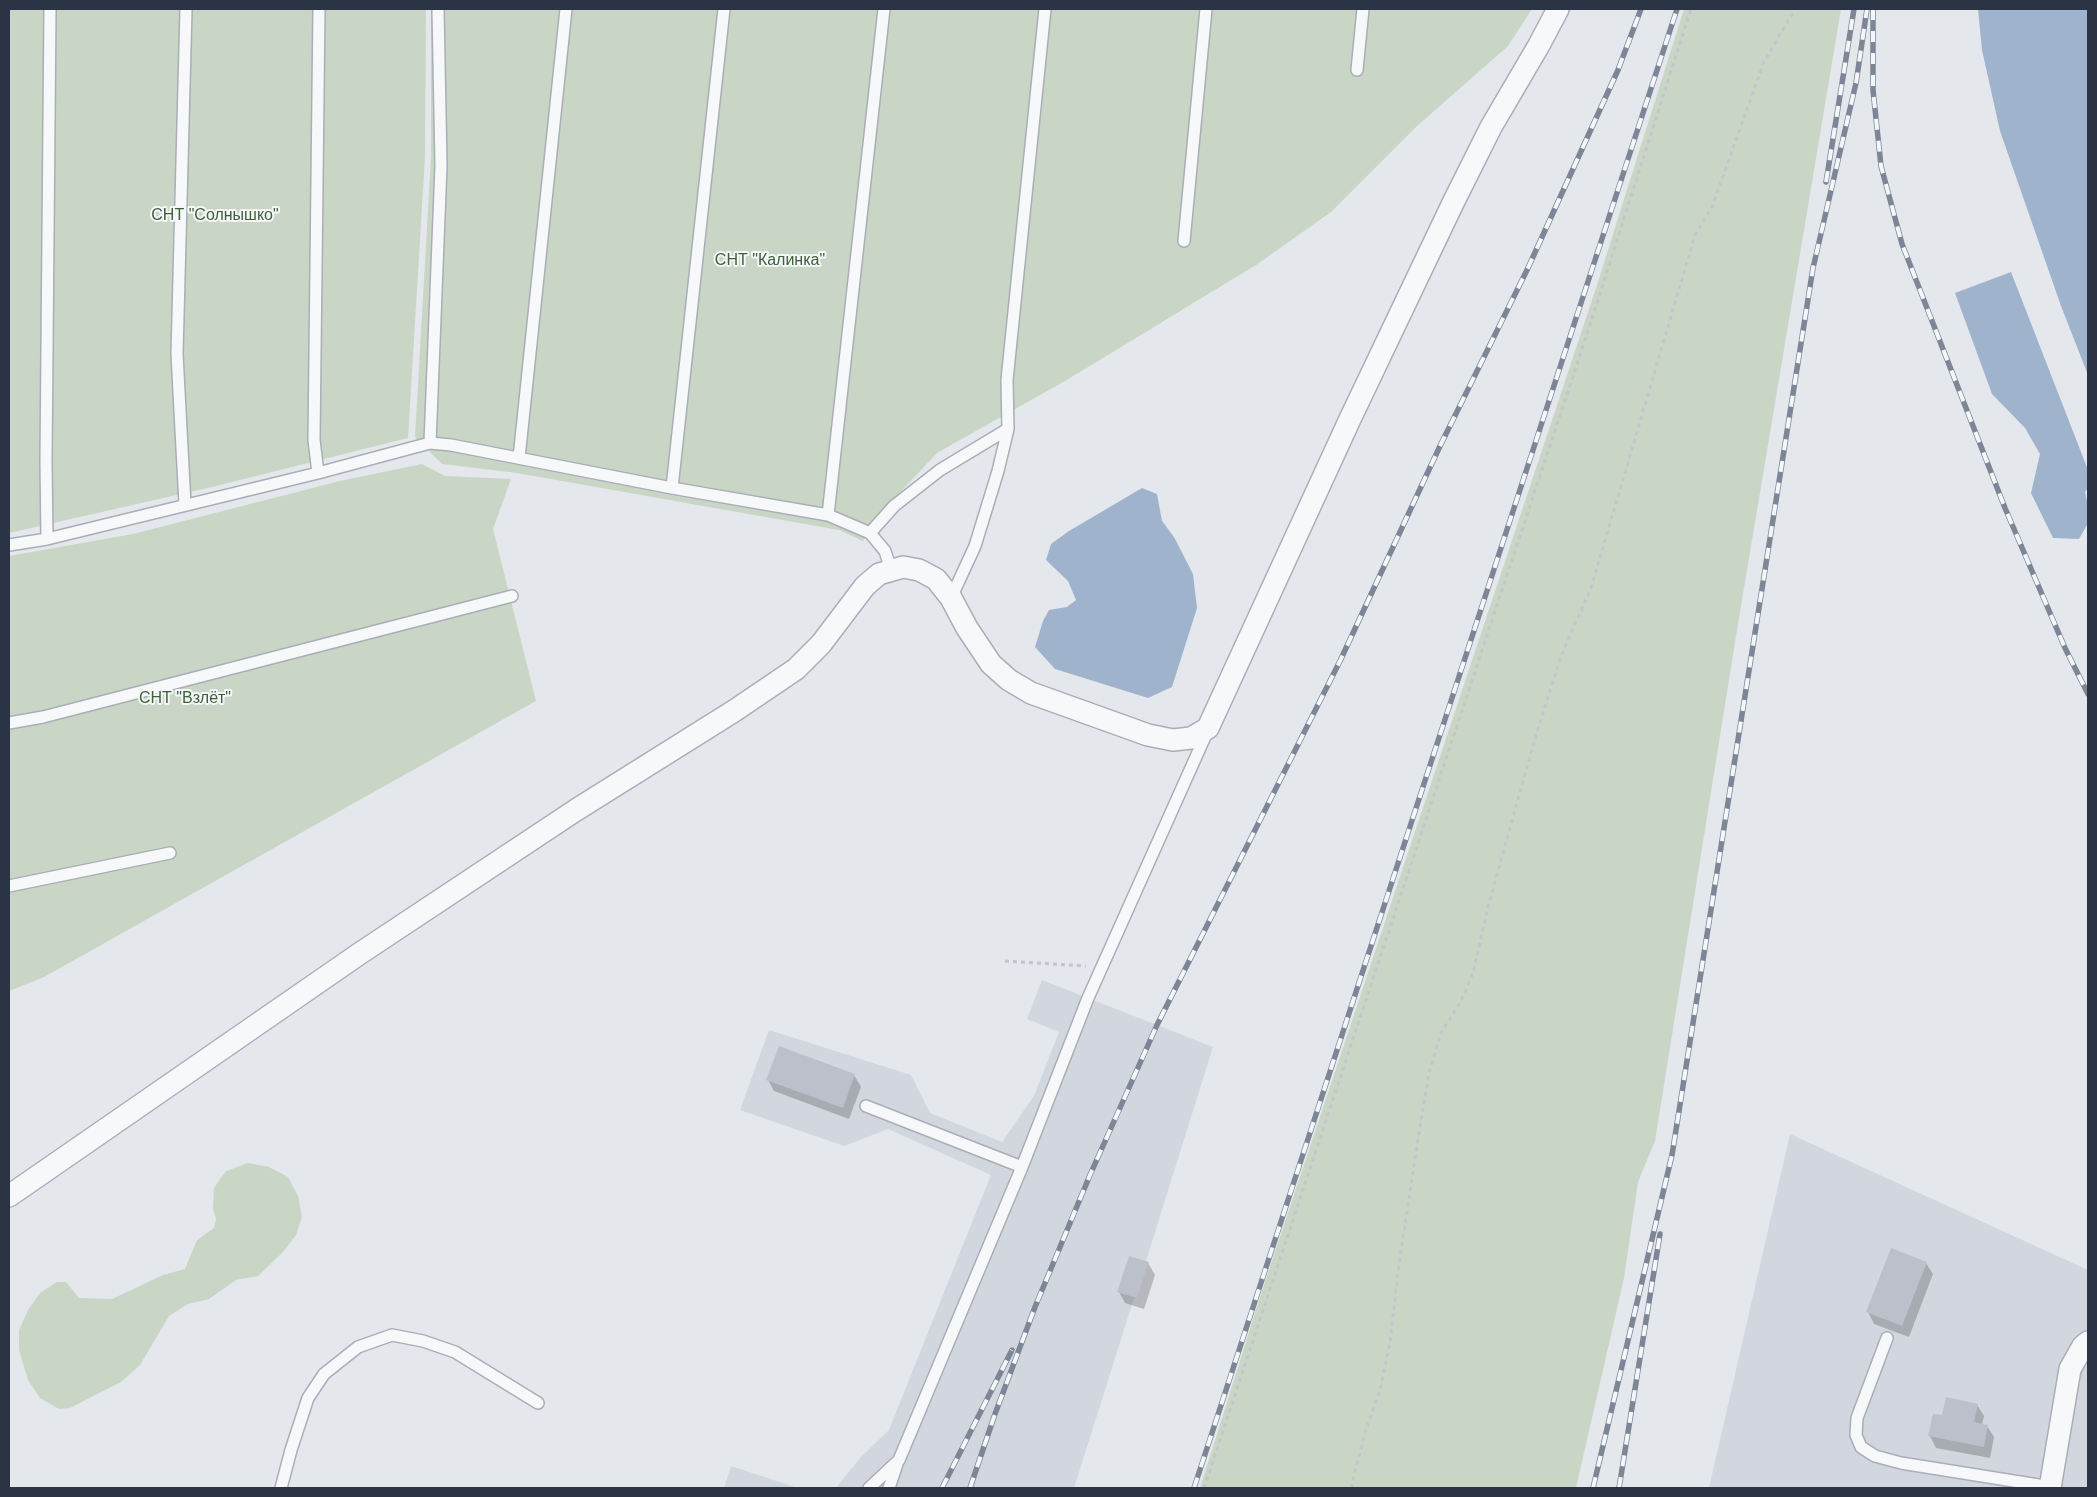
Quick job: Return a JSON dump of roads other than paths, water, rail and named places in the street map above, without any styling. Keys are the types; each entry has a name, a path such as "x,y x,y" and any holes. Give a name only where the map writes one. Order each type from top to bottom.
{"street":[{"path":"9,1196 359,954 568,815 734,711 796,669 822,644 865,586 879,574 903,567 919,570 936,579 951,598 967,628 991,664 1009,680 1031,693 1148,735 1173,740 1191,738 1208,728 1350,418 1453,202 1491,127 1558,9"},
{"path":"2050,1488 2070,1369 2083,1346 2088,1342"}],"lane":[{"path":"47,539 50,9"},
{"path":"185,505 177,354 186,9"},
{"path":"318,473 314,440 319,9"},
{"path":"430,443 441,166 438,9"},
{"path":"519,458 566,9"},
{"path":"672,488 724,9"},
{"path":"828,515 884,9"},
{"path":"951,598 975,546 998,471 1008,429 1007,380 1045,9"},
{"path":"1184,241 1206,9"},
{"path":"1357,70 1363,9"},
{"path":"870,533 894,506 940,470 1008,429"},
{"path":"9,545 47,539 318,473 430,443 451,445 672,488 828,515 870,533 885,551 891,570"},
{"path":"9,723 43,717 512,596"},
{"path":"888,1488 1022,1167 1088,998 1208,728"},
{"path":"9,886 170,853"},
{"path":"866,1106 1022,1167"},
{"path":"281,1488 308,1398 324,1374 358,1348 392,1335 424,1341 455,1352 538,1403"},
{"path":"1887,1338 1857,1418 1856,1435 1861,1447 1875,1456 1900,1463 2050,1488"},
{"path":"869,1488 899,1460"}],"water":[{"path":"1978,9 2088,9 2088,375 2061,306 2000,131 1982,50"},
{"path":"2011,272 2088,470 2088,488 2085,492 2088,506 2088,523 2079,539 2053,538 2031,493 2040,454 2025,428 1992,394 1955,293"},
{"path":"1142,488 1157,494 1162,521 1174,537 1193,574 1197,608 1172,687 1148,698 1055,669 1035,647 1043,621 1049,610 1067,607 1076,600 1068,581 1046,560 1051,544 1069,531"}],"railway":[{"path":"970,1488 1035,1307 1090,1175 1157,1025 1340,661 1440,446 1527,270 1618,70 1641,9"},
{"path":"1194,1488 1677,9"},
{"path":"1826,182 1854,9"},
{"path":"1593,1488 1672,1155 1813,268 1856,83 1867,9"},
{"path":"1873,9 1873,90 1881,166 1902,244 2005,508 2065,648 2088,694"},
{"path":"1619,1488 1660,1234"},
{"path":"942,1488 1012,1350"}],"park label":[{"name":"СНТ \"Солнышко\"","path":"215,216"},
{"name":"СНТ \"Калинка\"","path":"770,261"},
{"name":"СНТ \"Взлёт\"","path":"185,699"}]}
